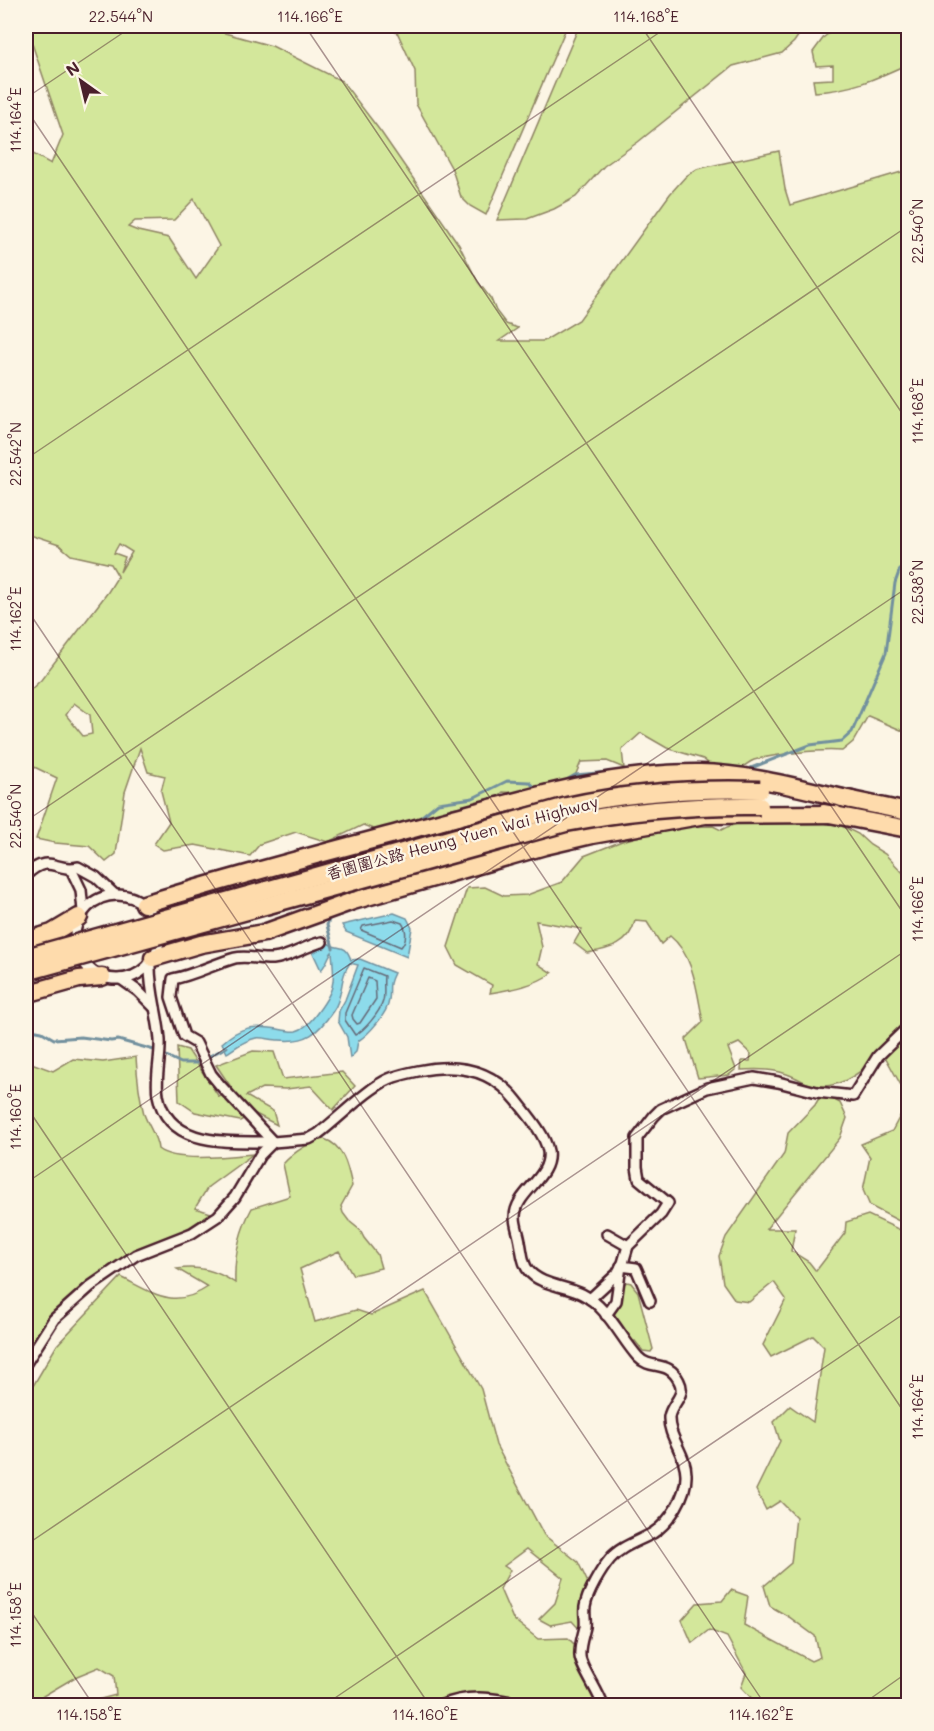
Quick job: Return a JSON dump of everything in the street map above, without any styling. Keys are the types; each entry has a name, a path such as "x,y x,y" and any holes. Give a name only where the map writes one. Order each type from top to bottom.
{"highway":[{"path":"144,904 209,884 590,783 648,776 727,774 760,797"},
{"name":"香園圍公路 Heung Yuen Wai Highway","path":"26,957 567,806 606,798 702,789 760,797 909,829"},
{"name":"香園圍公路 Heung Yuen Wai Highway","path":"26,972 566,823 654,809 716,806 760,797 852,800 909,812"},
{"path":"152,961 201,944 264,933 352,901 545,846 592,835 705,815 760,797"},
{"path":"26,941 52,933 81,914"},
{"path":"26,994 79,978 102,977"}],"street":[{"path":"26,875 37,866 44,864 57,864 71,869 78,867 100,880 114,894"},
{"path":"71,869 81,890 81,914 74,935 77,952 87,968 102,977 121,979 138,974 152,961"},
{"path":"81,914 92,903 114,894 135,898 144,904 155,917 159,942 152,961 150,984 160,1043 158,1074 160,1101 166,1114 177,1128 192,1136 218,1141 273,1142 309,1139 388,1079 427,1069 450,1067 465,1068 493,1079 513,1095 542,1137 548,1153 546,1163 542,1174 520,1203 515,1217 525,1264 529,1272 542,1280 583,1294 590,1299 606,1315 640,1359 669,1368 680,1383 681,1394 672,1409 669,1421 683,1458 686,1478 684,1491 670,1515 656,1531 627,1546 611,1558 596,1579 585,1608 587,1618 579,1658 600,1694 602,1705"},
{"path":"273,1142 211,1074 196,1043 184,1036 171,997 173,979 188,976 208,966 238,957 271,959 283,957 322,942"},
{"path":"121,979 155,1008"},
{"path":"606,1315 616,1301 621,1266 628,1246 661,1214 668,1203 639,1179 637,1167 637,1138 661,1109 707,1088 754,1078 817,1092 853,1096 878,1056 909,1027"},
{"path":"26,1363 54,1319 92,1286 136,1255 192,1233 218,1216 235,1197 260,1155 273,1142"},
{"path":"608,1234 628,1246"},
{"path":"590,1299 610,1281 621,1266"},
{"path":"621,1266 636,1268 650,1301"},
{"path":"440,1706 453,1699 494,1697 529,1706"}],"green space":[{"path":"26,26 211,26 214,30 272,46 342,81 381,132 459,245 496,311 506,324 518,328 499,341 544,341 579,320 670,194 686,176 697,169 779,151 790,205 908,170 908,733 868,716 853,742 842,751 798,752 754,760 724,782 724,776 703,759 667,748 641,733 622,750 624,768 607,761 581,762 572,783 524,793 503,792 494,800 452,808 430,819 376,830 363,825 328,842 296,832 260,844 250,856 195,845 163,850 154,844 169,822 161,791 165,776 148,772 140,748 125,792 116,854 106,862 89,846 36,839 57,778 26,763 26,694 41,680 118,576 111,564 71,555 59,545 26,534 26,150 51,164 63,135","holes":["194,199 219,246 196,279 169,238 128,227 135,221 174,220","119,544 132,552 120,572 125,557 114,553","74,703 90,715 92,734 83,736 66,715"]},
{"path":"388,26 567,26 486,215 470,206 461,197 452,169 416,104 415,71 398,34"},
{"path":"579,26 805,26 794,42 782,53 733,66 638,142 604,166 576,197 554,209 527,219 497,220"},
{"path":"839,26 908,26 908,64 852,86 815,92 813,80 833,79 833,65 816,66 813,52 824,37"},
{"path":"805,821 840,825 858,834 885,854 908,878 908,1024 904,1032 908,1039 908,1098 882,1051 861,1071 845,1081 828,1086 818,1086 779,1072 741,1070 742,1061 750,1061 751,1054 739,1043 728,1048 736,1069 729,1075 698,1078 686,1039 703,1022 693,975 678,944 670,936 661,944 647,922 635,921 628,936 617,945 587,953 574,943 582,929 536,921 542,947 538,964 552,973 530,984 490,993 492,985 457,965 448,947 467,888 485,887 504,896 527,895 562,882 584,856 622,841 673,827 713,826 721,830 750,822"},
{"path":"177,1047 188,1050 219,1097 233,1090 216,1065 253,1051 274,1052 283,1079 342,1072 355,1086 333,1110 311,1086 286,1089 262,1088 246,1096 273,1111 277,1125 254,1113 240,1121 195,1112 179,1101"},
{"path":"136,1057 142,1107 158,1149 177,1156 190,1157 253,1154 208,1187 195,1208 211,1213 179,1234 133,1251 87,1284 45,1321 26,1352 26,1061 53,1071 73,1059 103,1062"},
{"path":"822,1093 840,1103 847,1118 840,1138 766,1229 795,1229 791,1251 809,1262 816,1271 845,1233 846,1222 868,1215 900,1230 901,1222 870,1206 863,1190 870,1157 861,1144 892,1131 908,1101 908,1705 758,1705 741,1687 746,1673 727,1637 709,1630 692,1643 682,1620 697,1603 722,1601 731,1590 748,1596 744,1625 811,1661 820,1657 815,1636 770,1606 764,1586 791,1563 796,1517 780,1501 766,1510 756,1490 780,1441 774,1422 790,1406 813,1422 824,1347 813,1336 771,1357 763,1345 786,1299 774,1282 749,1302 735,1300 723,1283 719,1256 726,1237 784,1154 788,1133 815,1105"},
{"path":"324,1139 331,1142 341,1152 349,1172 352,1186 341,1206 343,1213 360,1230 377,1254 381,1268 353,1275 339,1251 300,1269 315,1322 356,1310 371,1315 425,1291 481,1389 496,1445 544,1535 578,1562 590,1587 581,1631 572,1621 550,1625 539,1619 555,1603 563,1578 527,1549 504,1566 510,1570 500,1589 513,1619 538,1639 568,1638 581,1651 601,1706 463,1706 471,1703 474,1698 445,1698 433,1703 434,1706 78,1705 116,1695 114,1676 99,1667 77,1676 38,1699 26,1702 26,1417 31,1411 30,1391 57,1345 121,1277 164,1297 174,1298 196,1294 208,1287 177,1269 207,1270 235,1283 238,1244 252,1208 290,1196 283,1164 302,1148"},
{"path":"631,1283 638,1292 653,1349 651,1352 643,1351 635,1341 632,1342 613,1316 620,1303 624,1284"}],"water":[{"path":"394,913 407,918 412,928 407,957 346,932 342,925"},
{"path":"327,942 346,951 351,960 360,959 394,973 388,1005 372,1029 358,1041 356,1052 350,1058 347,1037 338,1021 339,1011 358,965 350,963 344,974 339,999 328,1019 317,1031 304,1038 289,1041 252,1039 227,1053 222,1043 241,1030 261,1027 296,1031 310,1021 321,1008 332,987 332,952 321,970 313,953 322,943"}],"waterway":[{"path":"746,770 810,745 842,741 852,732 886,653 895,583 900,569 908,560"},
{"path":"563,782 575,775 620,771"},
{"path":"416,821 438,803 473,798 507,781 529,782 537,789"},
{"path":"330,917 327,925 333,948"},
{"path":"26,1029 42,1032 54,1039 81,1037 118,1040 154,1050 181,1063 196,1063 227,1047"}]}
